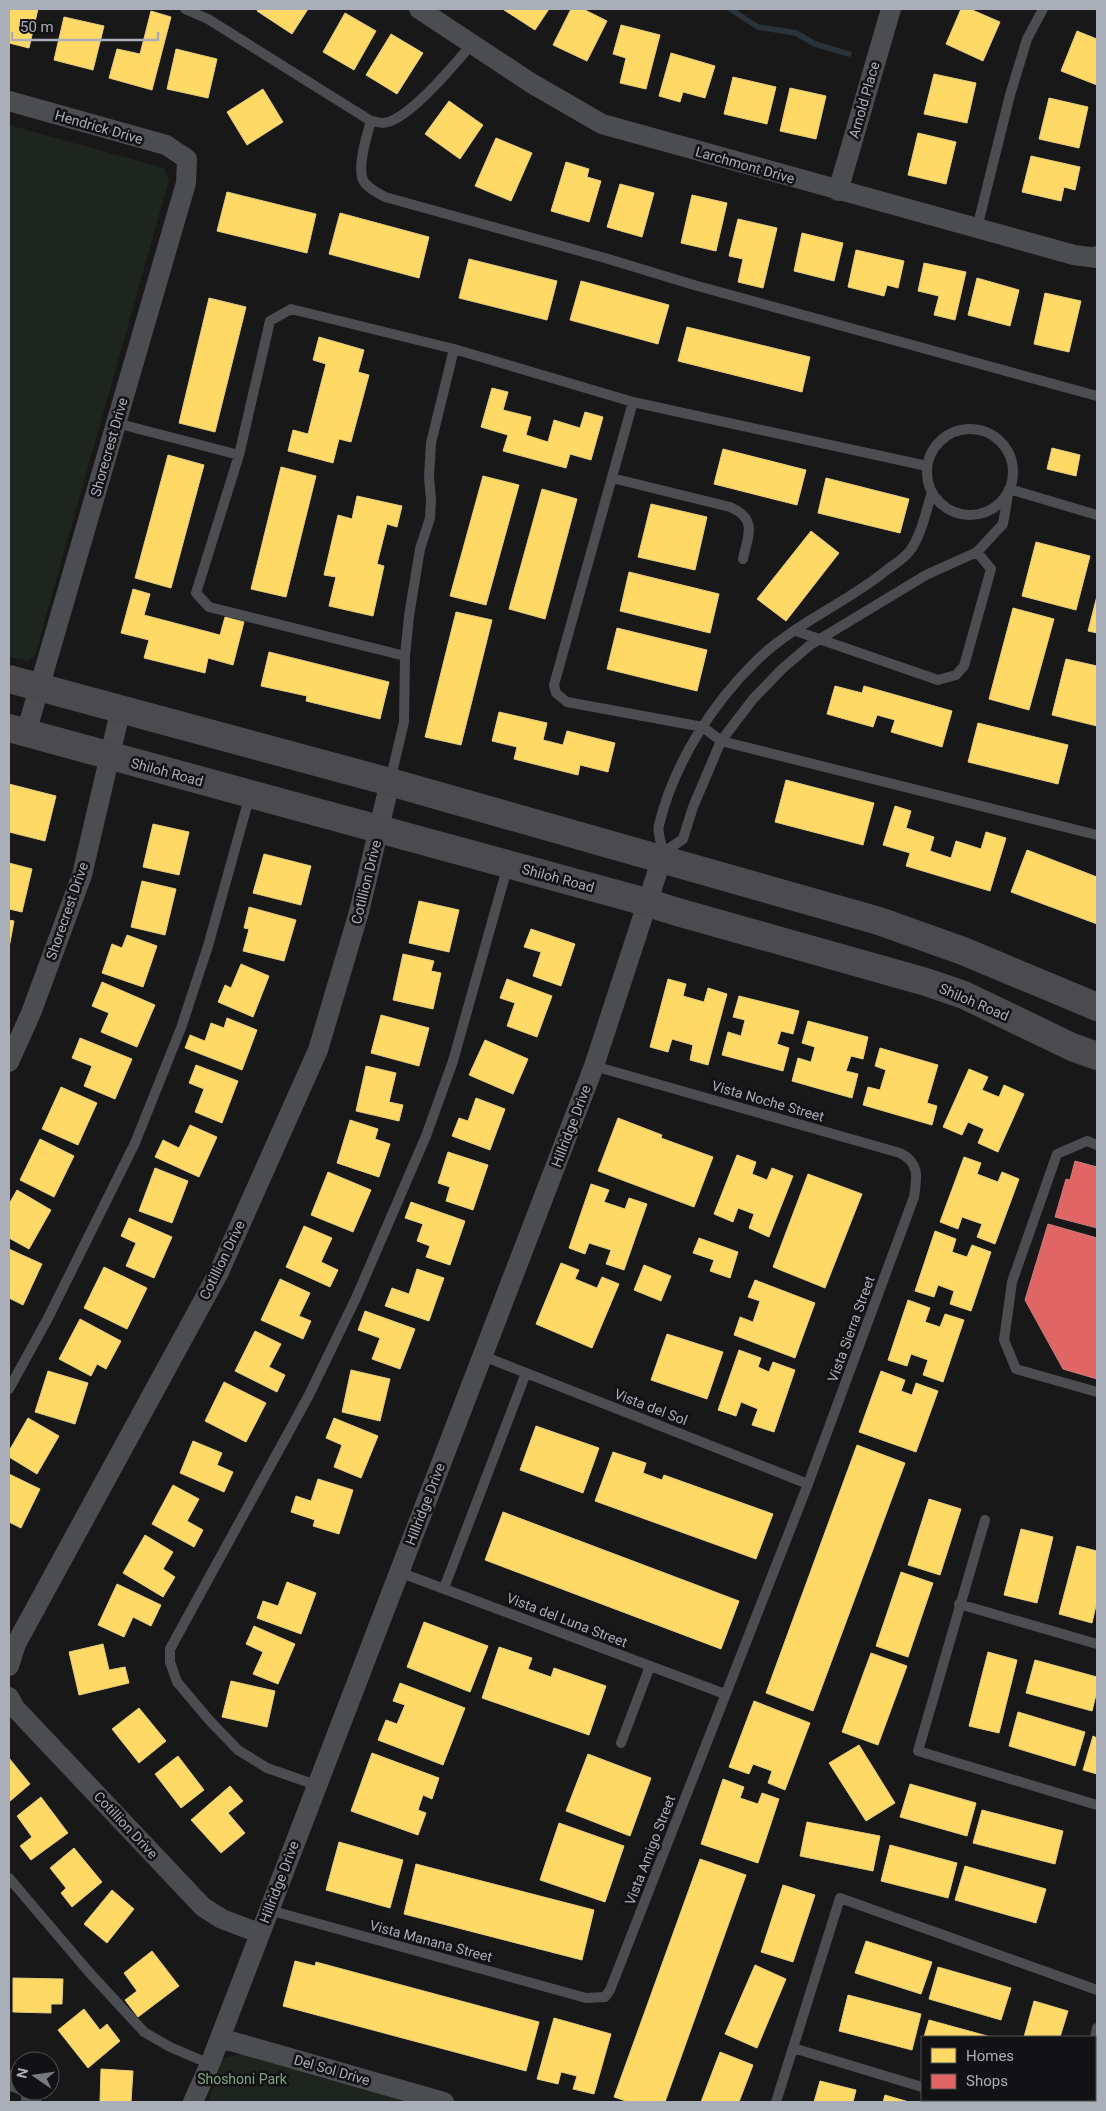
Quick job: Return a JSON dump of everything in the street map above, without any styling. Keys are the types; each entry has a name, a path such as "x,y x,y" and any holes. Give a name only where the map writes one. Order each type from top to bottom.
{"main road":[{"path":"9,679 662,856 879,921 963,950 1097,1007"},
{"name":"Shiloh Road","path":"17,731 508,866 647,902 964,995 1072,1047 1097,1056"}],"street":[{"name":"Larchmont Drive","path":"419,9 532,83 602,124 1074,255 1096,258 1097,256"},
{"name":"Arnold Place","path":"838,191 892,9"},
{"name":"Hendrick Drive","path":"9,101 166,145 187,159"},
{"name":"Shorecrest Drive","path":"17,731 39,688 186,184 187,159"},
{"name":"Shorecrest Drive","path":"9,1062 31,1013 82,875 121,708"},
{"name":"Cotillion Drive","path":"9,1666 16,1644 219,1272 318,1050 359,912 390,782"},
{"name":"Hillridge Drive","path":"193,2102 210,2064 594,1066 662,856"},
{"name":"Cotillion Drive","path":"9,1697 15,1708 203,1907 222,1919 260,1933"},
{"name":"Del Sol Drive","path":"220,2038 444,2102"}],"lane":[{"path":"185,9 208,19 371,121 384,123 404,114 425,96 473,43"},
{"path":"977,228 1010,95 1028,39 1043,9"},
{"path":"371,121 361,171 363,181 385,197 605,258 694,285 1097,396"},
{"path":"405,656 209,608 196,593 239,455 270,321 291,309 454,349 633,402 928,466"},
{"path":"390,782 404,722 405,656 409,616 420,549 430,518 431,500 428,477 431,443 454,349"},
{"path":"633,402 554,684 556,693 567,702 703,727 721,740 1097,836"},
{"path":"116,423 239,455"},
{"path":"662,856 682,839 721,740 753,699 782,669 818,640 926,575 977,552 1003,524 1010,489 1012,474 1011,460 1005,447 994,437 981,431 967,429 953,433 941,441 932,452 927,480 932,492 940,503 952,511 965,515 978,514 991,509 1002,500 1010,489"},
{"path":"612,478 740,511 748,518 749,531 743,559"},
{"path":"1010,489 1097,516"},
{"path":"662,856 658,827 683,758 730,690 776,644 867,587 908,552 916,540 932,492"},
{"path":"796,631 938,680 956,675 964,666 991,569 977,552"},
{"path":"9,1389 48,1318 136,1143 181,1028 208,946 250,794"},
{"path":"316,1785 267,1768 238,1750 210,1721 178,1682 170,1662 170,1649 309,1395 356,1298 426,1136 453,1061 508,866"},
{"name":"Vista Noche Street","path":"594,1066 900,1153 909,1158 916,1168 916,1182"},
{"path":"1097,1145 1087,1141 1057,1154 1012,1282 1004,1340 1016,1369 1097,1392"},
{"name":"Vista Sierra Street","path":"725,1694 808,1484 914,1198 916,1182"},
{"name":"Vista del Sol","path":"483,1356 808,1484"},
{"path":"444,1588 526,1374"},
{"path":"985,1520 959,1604 918,1751 1097,1805"},
{"name":"Vista del Luna Street","path":"399,1572 725,1694"},
{"path":"959,1604 1097,1644"},
{"path":"621,1743 650,1666"},
{"name":"Vista Amigo Street","path":"586,1998 605,1997 610,1990 725,1694"},
{"path":"9,1878 88,1971 144,2032 170,2047 210,2064"},
{"path":"776,2102 840,1898 1097,1990"},
{"name":"Vista Manana Street","path":"269,1910 586,1998"},
{"path":"793,2048 921,2088"}],"green space":[{"path":"9,125 164,168 169,180 35,655 28,661 9,657"},
{"name":"Shoshoni Park","path":"242,2054 410,2102 208,2102 223,2058"}],"building: Homes":[{"path":"9,9 38,9 29,48 9,43"},
{"path":"258,9 308,9 292,34 257,11"},
{"path":"505,9 549,9 535,30"},
{"path":"571,9 583,9 607,21 587,61 553,45"},
{"path":"961,9 970,9 1000,22 983,61 946,44"},
{"path":"151,11 171,17 152,90 109,78 117,49 140,54"},
{"path":"345,13 376,31 354,70 323,52"},
{"path":"64,17 104,26 93,70 54,60"},
{"path":"621,25 660,35 646,89 620,83 626,58 613,54"},
{"path":"1077,31 1097,39 1097,85 1061,71"},
{"path":"391,34 423,53 397,94 366,75"},
{"path":"176,49 217,59 208,98 167,89"},
{"path":"671,53 715,66 705,98 683,92 680,102 659,96"},
{"path":"934,74 976,83 967,123 924,114"},
{"path":"733,77 776,87 767,124 724,114"},
{"path":"790,88 826,96 816,139 780,131"},
{"path":"263,89 283,122 247,145 227,112"},
{"path":"1049,98 1088,107 1079,148 1039,139"},
{"path":"449,101 483,125 460,159 425,134"},
{"path":"918,133 956,142 946,184 908,175"},
{"path":"496,138 532,153 511,201 475,186"},
{"path":"1031,156 1080,167 1075,190 1064,187 1061,201 1022,192"},
{"path":"566,162 589,169 587,177 601,181 589,222 551,211"},
{"path":"620,184 654,193 642,237 607,227"},
{"path":"227,192 316,214 307,253 217,231"},
{"path":"692,195 727,203 716,251 681,243"},
{"path":"340,213 429,237 419,278 329,254"},
{"path":"738,219 777,228 763,288 738,282 743,259 729,256"},
{"path":"802,233 843,243 834,281 794,271"},
{"path":"856,250 904,261 898,288 887,285 884,296 848,287"},
{"path":"469,259 557,281 547,320 459,298"},
{"path":"924,263 966,272 955,320 934,315 939,296 918,291"},
{"path":"977,278 1019,290 1010,326 968,315"},
{"path":"581,281 669,305 658,344 570,320"},
{"path":"1045,293 1081,301 1069,352 1034,344"},
{"path":"209,298 246,307 215,432 179,423"},
{"path":"687,327 810,357 802,392 678,361"},
{"path":"319,337 364,350 358,372 369,375 351,442 339,439 333,463 288,451 293,430 308,434 326,364 313,360"},
{"path":"492,388 508,392 503,410 531,417 526,435 548,442 554,420 580,428 585,412 603,417 591,460 570,454 566,468 503,451 508,435 481,427"},
{"path":"1052,448 1080,455 1076,476 1047,469"},
{"path":"723,449 806,470 797,505 714,484"},
{"path":"168,455 204,465 171,588 135,578"},
{"path":"281,467 316,476 286,597 251,589"},
{"path":"483,476 519,485 486,605 450,596"},
{"path":"826,478 909,499 900,533 818,513"},
{"path":"542,489 577,499 545,619 509,609"},
{"path":"357,496 402,506 397,527 387,524 377,564 384,566 373,616 329,606 336,577 324,575 338,515 352,519"},
{"path":"651,504 707,517 695,570 638,557"},
{"path":"811,531 839,553 786,621 757,599"},
{"path":"1036,542 1090,556 1076,610 1022,596"},
{"path":"629,572 719,594 710,633 620,611"},
{"path":"133,589 150,594 144,615 220,635 225,617 244,622 233,665 208,658 205,673 144,658 149,640 121,633"},
{"path":"1097,596 1097,633 1088,631"},
{"path":"1013,608 1054,619 1029,710 989,699"},
{"path":"456,612 492,620 461,745 425,737"},
{"path":"617,628 707,650 697,691 607,669"},
{"path":"269,652 389,682 380,719 306,701 307,696 261,686"},
{"path":"1066,659 1097,666 1097,726 1052,715"},
{"path":"835,686 862,693 864,686 952,711 942,747 891,732 895,720 877,715 873,727 827,714"},
{"path":"499,712 547,723 543,740 563,745 567,731 615,743 608,772 580,765 578,775 514,759 517,747 492,741"},
{"path":"978,723 1068,745 1058,784 968,762"},
{"path":"786,780 874,803 863,845 775,822"},
{"path":"9,784 56,796 45,841 9,832"},
{"path":"895,806 911,811 906,828 934,837 930,851 951,858 956,841 981,849 986,832 1006,838 990,891 906,866 910,853 883,845"},
{"path":"153,824 189,832 179,875 143,867"},
{"path":"1027,850 1097,877 1097,924 1011,892"},
{"path":"264,854 311,866 301,905 253,893"},
{"path":"9,863 32,869 22,912 9,909"},
{"path":"142,881 176,889 165,935 131,927"},
{"path":"419,901 459,910 449,952 409,943"},
{"path":"249,907 296,920 284,961 243,951 249,929 244,928"},
{"path":"9,920 14,921 9,948"},
{"path":"531,929 575,944 561,986 533,976 541,952 524,947"},
{"path":"127,935 157,946 143,987 102,973 112,944 122,948"},
{"path":"403,954 434,961 431,971 441,973 433,1009 393,1000"},
{"path":"241,964 269,976 253,1017 218,1002 225,985 231,988"},
{"path":"507,979 552,996 537,1037 507,1026 515,1003 500,998"},
{"path":"668,979 686,984 683,996 704,1002 708,988 727,994 708,1065 690,1060 693,1045 672,1039 668,1052 650,1047"},
{"path":"102,982 155,1005 137,1047 101,1032 109,1013 92,1006"},
{"path":"739,996 799,1011 793,1034 781,1031 777,1044 789,1048 783,1071 722,1055 728,1032 741,1036 745,1020 733,1017"},
{"path":"381,1015 429,1028 419,1066 371,1053"},
{"path":"227,1018 257,1030 242,1070 185,1048 190,1035 205,1041 211,1023 224,1028"},
{"path":"808,1021 868,1037 863,1059 851,1056 846,1071 858,1074 852,1098 792,1081 798,1058 811,1062 815,1047 802,1043"},
{"path":"80,1038 132,1059 115,1099 84,1086 92,1066 72,1058"},
{"path":"485,1040 528,1059 513,1094 469,1075"},
{"path":"880,1048 938,1065 927,1103 937,1106 932,1125 863,1105 868,1087 880,1090 886,1070 875,1066"},
{"path":"196,1065 238,1081 222,1123 195,1112 204,1089 189,1083"},
{"path":"366,1066 396,1073 389,1102 403,1105 399,1121 356,1111"},
{"path":"969,1069 988,1077 982,1090 999,1097 1004,1085 1024,1094 998,1152 978,1143 984,1129 968,1122 962,1135 943,1127"},
{"path":"61,1087 97,1103 78,1145 42,1129"},
{"path":"476,1098 505,1109 490,1150 452,1136 459,1118 468,1121"},
{"path":"618,1118 662,1135 661,1138 713,1157 694,1207 598,1171"},
{"path":"350,1120 378,1129 375,1139 390,1144 379,1177 337,1163"},
{"path":"190,1125 217,1137 199,1177 155,1157 163,1140 179,1148"},
{"path":"40,1139 74,1156 54,1197 20,1180"},
{"path":"448,1152 488,1165 473,1210 446,1201 450,1187 438,1183"},
{"path":"737,1155 756,1162 752,1174 767,1180 772,1168 793,1176 769,1237 749,1228 754,1214 738,1208 733,1222 714,1214"},
{"path":"964,1157 981,1163 977,1174 998,1182 1002,1172 1019,1179 995,1244 977,1237 982,1224 962,1217 958,1229 940,1222"},
{"path":"155,1168 188,1181 172,1223 139,1211"},
{"path":"328,1172 371,1190 353,1232 311,1215"},
{"path":"808,1174 862,1194 825,1288 773,1267"},
{"path":"591,1184 609,1190 604,1202 625,1209 629,1198 647,1204 624,1270 606,1264 611,1250 589,1243 585,1254 569,1248"},
{"path":"17,1190 51,1210 29,1249 9,1238 9,1204"},
{"path":"411,1202 465,1221 450,1265 426,1257 430,1246 417,1241 423,1224 405,1218"},
{"path":"129,1218 172,1237 154,1278 126,1266 136,1243 121,1236"},
{"path":"304,1226 332,1238 321,1262 338,1270 330,1287 286,1267"},
{"path":"935,1231 956,1239 952,1252 967,1257 972,1245 991,1252 971,1311 950,1304 954,1291 938,1285 934,1297 915,1291"},
{"path":"699,1238 738,1252 730,1278 710,1271 714,1260 693,1253"},
{"path":"9,1249 42,1264 23,1305 9,1298"},
{"path":"561,1263 579,1270 575,1279 597,1288 602,1277 619,1284 592,1348 536,1324"},
{"path":"644,1265 671,1276 661,1301 634,1290"},
{"path":"104,1267 147,1288 127,1329 84,1308"},
{"path":"417,1269 444,1278 429,1321 385,1306 392,1288 409,1294"},
{"path":"280,1279 310,1293 299,1316 311,1321 303,1339 261,1320"},
{"path":"755,1280 815,1303 795,1358 734,1335 740,1317 753,1322 760,1301 748,1297"},
{"path":"908,1300 930,1308 925,1322 940,1327 945,1314 964,1320 943,1382 923,1375 928,1360 911,1354 907,1366 888,1360"},
{"path":"365,1311 415,1329 400,1369 372,1359 380,1338 358,1330"},
{"path":"80,1319 121,1341 106,1369 97,1364 91,1376 59,1359"},
{"path":"255,1331 281,1344 269,1367 285,1375 277,1392 235,1371"},
{"path":"667,1334 723,1352 707,1399 651,1380"},
{"path":"739,1350 761,1358 758,1367 769,1372 773,1362 795,1370 774,1432 752,1425 758,1409 741,1402 736,1416 718,1410"},
{"path":"351,1370 390,1379 380,1421 342,1412"},
{"path":"48,1371 88,1383 75,1424 35,1412"},
{"path":"881,1371 905,1380 901,1391 912,1395 916,1383 938,1391 916,1452 859,1432"},
{"path":"224,1382 266,1403 246,1442 205,1421"},
{"path":"28,1418 59,1436 37,1474 9,1457 9,1451"},
{"path":"334,1418 378,1436 361,1478 334,1467 342,1445 326,1438"},
{"path":"536,1426 599,1448 583,1493 520,1470"},
{"path":"193,1441 222,1453 217,1465 233,1472 224,1492 180,1473"},
{"path":"857,1445 905,1463 813,1711 766,1693"},
{"path":"613,1452 646,1463 643,1473 662,1480 664,1475 773,1514 756,1559 595,1501"},
{"path":"9,1474 40,1489 21,1528 9,1522"},
{"path":"318,1479 353,1490 339,1534 313,1526 315,1520 291,1512 296,1496 311,1501"},
{"path":"173,1485 199,1499 187,1521 203,1530 194,1547 152,1524"},
{"path":"929,1499 961,1509 940,1575 908,1565"},
{"path":"503,1512 739,1601 721,1649 485,1560"},
{"path":"1021,1529 1053,1537 1037,1603 1004,1595"},
{"path":"145,1535 173,1552 163,1569 175,1577 163,1597 123,1573"},
{"path":"1077,1546 1097,1551 1097,1601 1092,1623 1059,1614"},
{"path":"901,1572 933,1583 908,1657 876,1646"},
{"path":"287,1582 316,1593 301,1634 257,1618 263,1601 278,1606"},
{"path":"117,1584 161,1605 151,1626 133,1617 124,1637 98,1625"},
{"path":"424,1622 488,1646 470,1692 407,1667"},
{"path":"254,1626 295,1644 278,1684 253,1674 263,1652 246,1644"},
{"path":"103,1644 109,1670 125,1667 129,1683 79,1695 69,1652"},
{"path":"499,1647 532,1658 528,1669 551,1677 554,1668 606,1686 589,1735 482,1698"},
{"path":"988,1652 1017,1660 999,1733 969,1726"},
{"path":"871,1653 907,1666 878,1745 842,1732"},
{"path":"1035,1660 1097,1677 1097,1691 1092,1711 1026,1693"},
{"path":"231,1681 275,1691 267,1727 222,1717"},
{"path":"400,1683 465,1708 443,1765 378,1740 386,1720 397,1724 405,1705 393,1701"},
{"path":"754,1701 810,1723 785,1790 768,1783 772,1771 753,1764 749,1774 729,1767"},
{"path":"139,1708 166,1741 139,1763 112,1729"},
{"path":"1018,1712 1085,1732 1075,1766 1009,1746"},
{"path":"1093,1736 1097,1738 1097,1774 1083,1770"},
{"path":"859,1745 895,1803 866,1821 829,1763"},
{"path":"372,1753 439,1778 432,1799 423,1795 418,1810 426,1813 418,1835 351,1811"},
{"path":"588,1754 651,1778 630,1836 566,1811"},
{"path":"178,1756 204,1790 181,1808 155,1774"},
{"path":"9,1758 30,1784 9,1802"},
{"path":"723,1779 744,1787 740,1798 758,1804 762,1793 779,1799 758,1863 701,1844"},
{"path":"910,1784 976,1803 967,1836 900,1817"},
{"path":"230,1786 243,1801 228,1813 245,1833 221,1853 191,1820"},
{"path":"41,1797 68,1833 31,1860 20,1846 32,1837 17,1816"},
{"path":"982,1810 1063,1831 1055,1864 973,1843"},
{"path":"807,1822 880,1836 873,1871 800,1856"},
{"path":"559,1823 624,1846 605,1902 540,1880"},
{"path":"339,1842 403,1860 390,1908 326,1890"},
{"path":"890,1845 957,1863 948,1898 881,1881"},
{"path":"74,1848 102,1882 72,1907 61,1893 66,1888 50,1868"},
{"path":"700,1859 746,1875 665,2102 629,2102 614,2097"},
{"path":"416,1864 594,1910 582,1960 404,1914"},
{"path":"965,1866 1046,1889 1036,1923 955,1900"},
{"path":"783,1885 815,1895 793,1962 761,1952"},
{"path":"112,1890 134,1909 107,1943 84,1924"},
{"path":"866,1941 932,1962 921,1994 855,1973"},
{"path":"152,1951 179,1986 138,2017 125,2000 137,1991 124,1973"},
{"path":"295,1961 315,1966 316,1962 539,2022 526,2071 283,2006"},
{"path":"755,1965 786,1979 757,2048 725,2034"},
{"path":"938,1967 1011,1988 1001,2020 929,1999"},
{"path":"13,1978 63,1979 62,2004 51,2004 51,2013 13,2012"},
{"path":"848,1995 921,2014 912,2050 839,2031"},
{"path":"1034,2001 1068,2011 1060,2036 1024,2036"},
{"path":"84,2009 100,2030 107,2024 120,2041 88,2068 58,2030"},
{"path":"554,2018 611,2034 594,2094 573,2089 577,2076 561,2072 558,2084 537,2079"},
{"path":"929,2020 987,2036 924,2036"},
{"path":"720,2052 753,2065 739,2102 701,2102"},
{"path":"101,2069 133,2071 131,2102 100,2102"},
{"path":"820,2081 856,2090 853,2102 814,2102"},
{"path":"885,2095 909,2102 883,2102"}],"building: Shops":[{"path":"1075,1161 1097,1167 1097,1228 1055,1217 1066,1179 1070,1180"},
{"path":"1048,1224 1097,1238 1097,1379 1063,1369 1025,1300"}],"waterway":[{"path":"730,9 758,27 796,33 815,44 849,54"}]}
